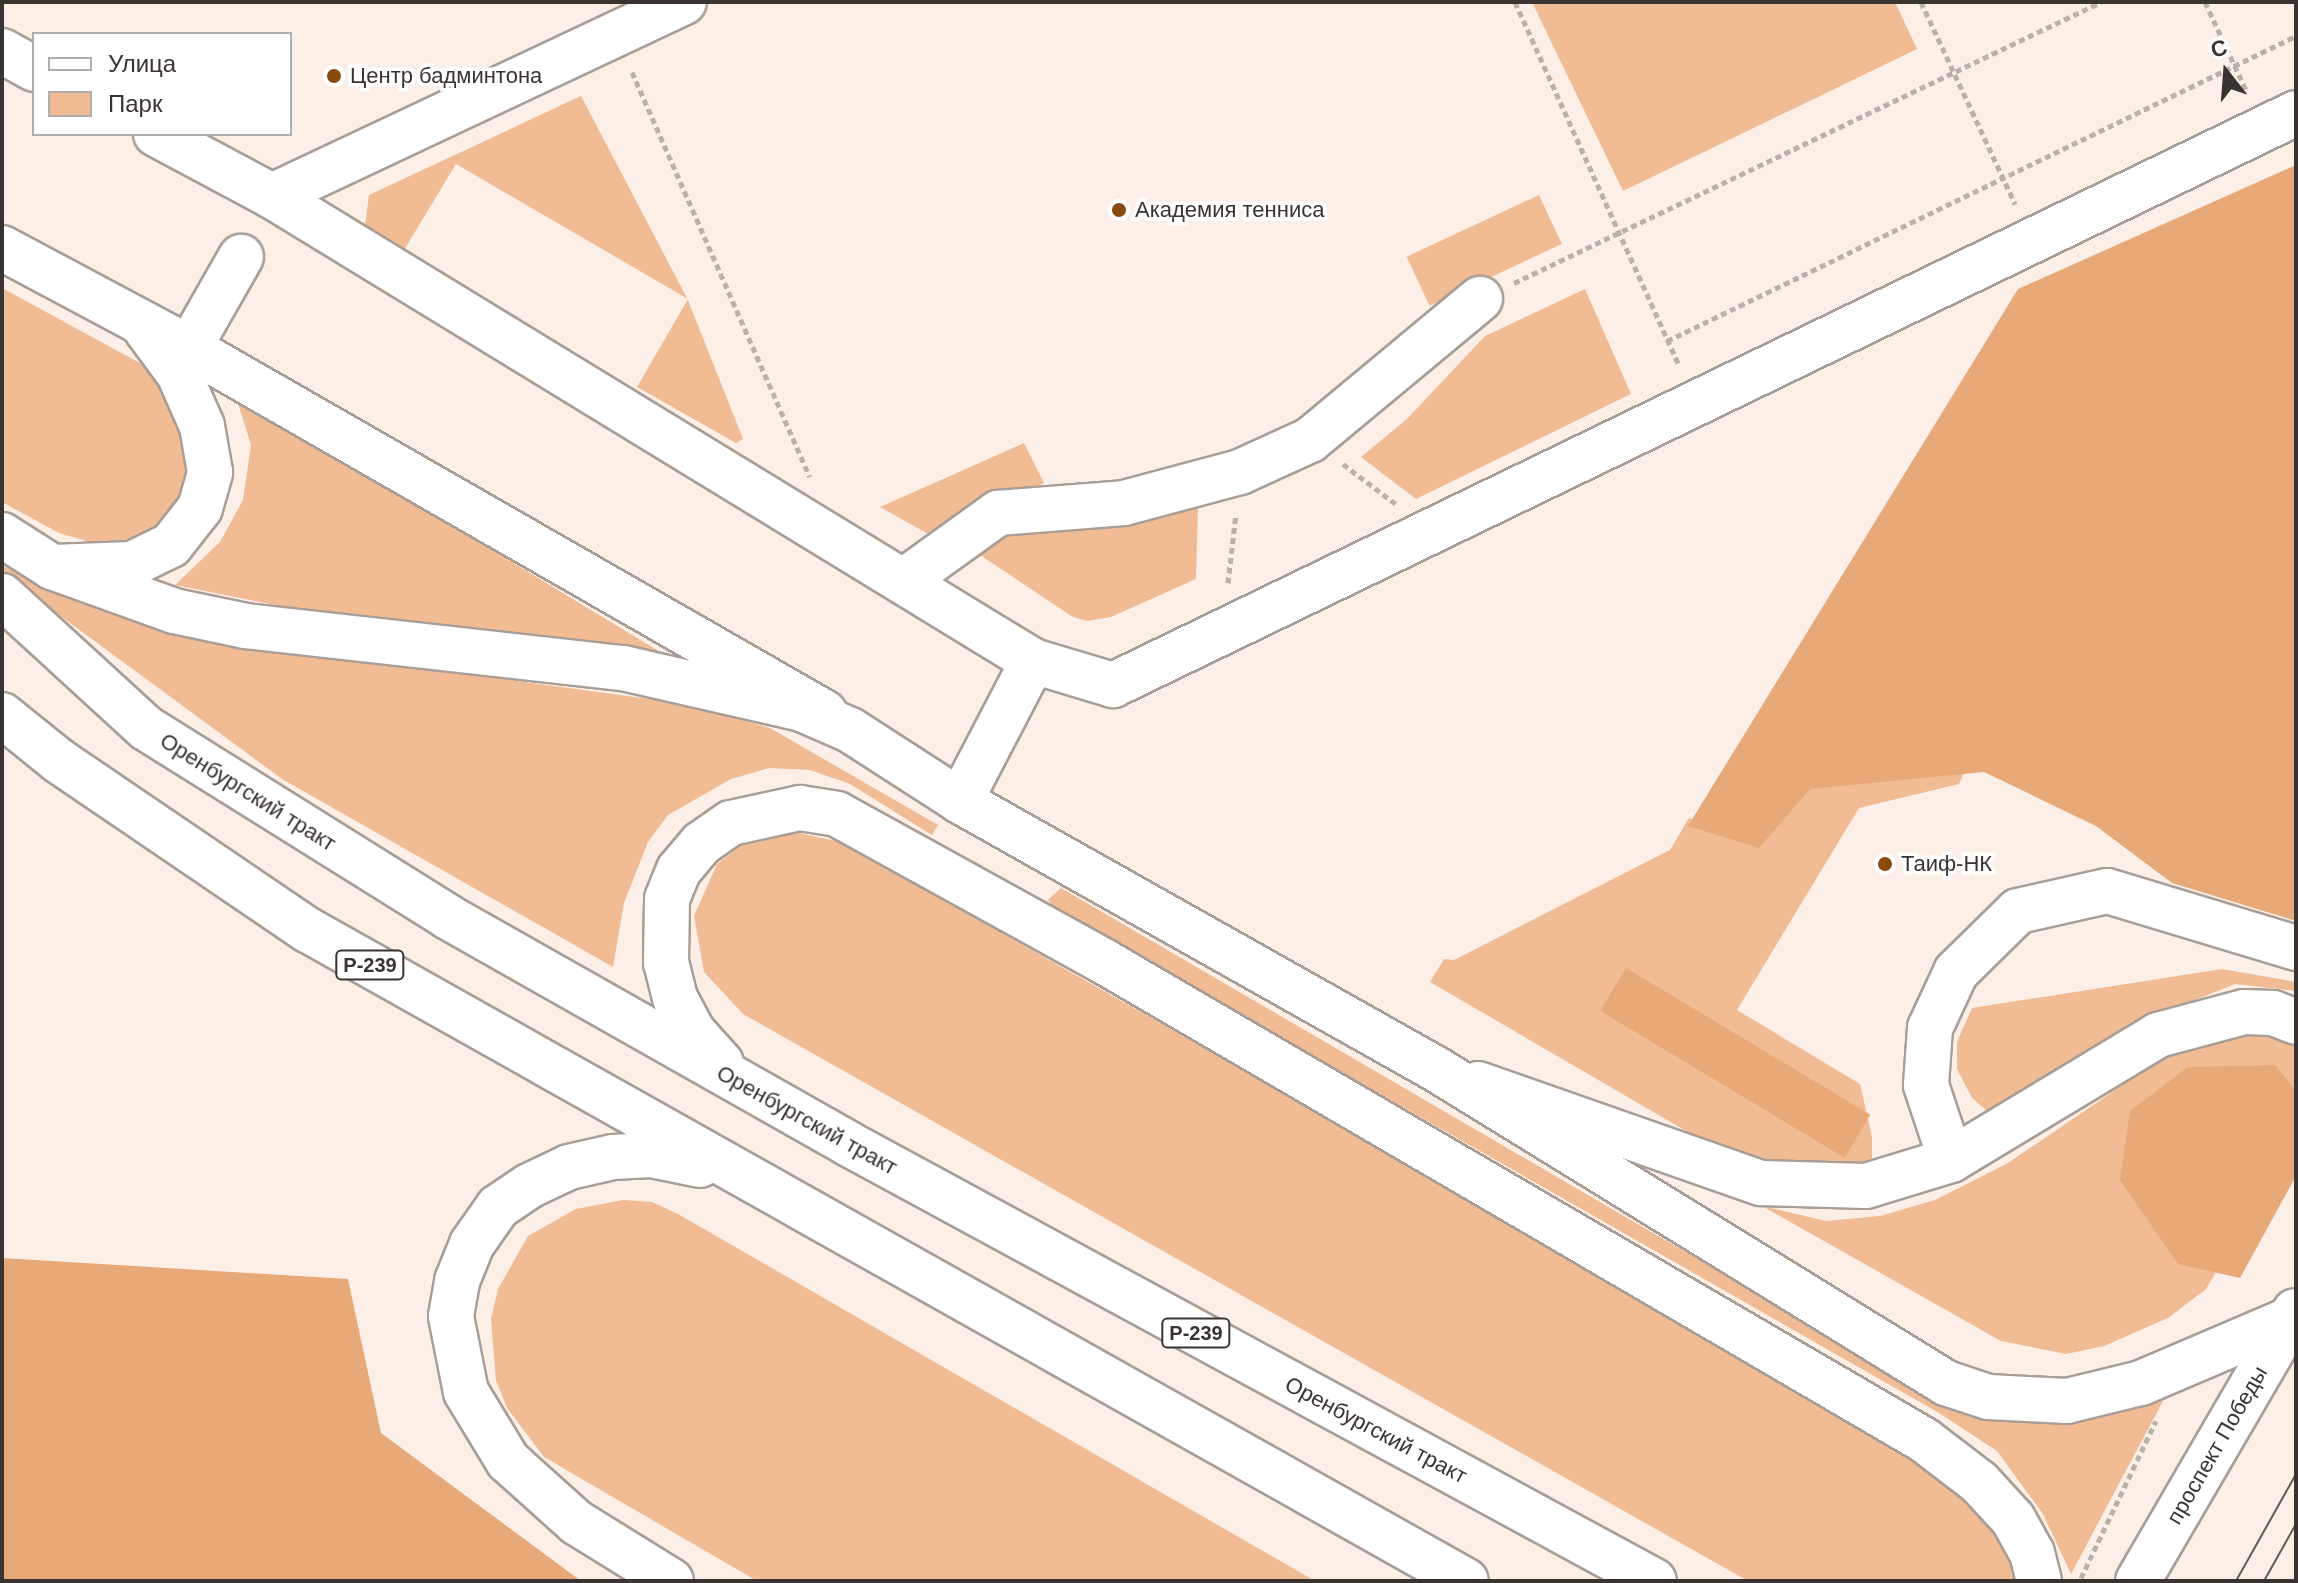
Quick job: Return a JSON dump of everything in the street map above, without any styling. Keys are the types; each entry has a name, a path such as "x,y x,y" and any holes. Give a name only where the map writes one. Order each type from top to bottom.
{"main road":[{"path":"272,196 684,2"},
{"path":"2,51 32,68"},
{"path":"160,136 272,196 1033,661 1113,685 2281,121"},
{"path":"2,248 189,348 774,679 960,801 1436,1069 1946,1383 1988,1397 2067,1401 2103,1394 2141,1383 2293,1314"},
{"path":"189,348 241,257"},
{"path":"905,580 998,513 1124,503 1240,472 1310,440 1480,299"},
{"path":"52,567 132,564 171,545 200,508 210,472 202,426 179,374 140,321"},
{"path":"2,535 52,567 174,611 246,626 623,668 802,709 850,730"},
{"name":"Оренбургский тракт","path":"2,596 146,728 448,917 738,1082 1654,1581"},
{"path":"960,801 1033,661"},
{"name":"Р-239","path":"2,715 59,761 308,930 1466,1581"},
{"path":"738,1082 693,1032 675,998 666,963 667,899 679,870 694,852 731,823 800,808 837,814 1105,962 1924,1440 1979,1482 2013,1519 2032,1553 2039,1581"},
{"path":"1951,1160 1926,1085 1930,1028 1956,972 2018,911 2107,891 2296,948"},
{"path":"1436,1069 1761,1183 1866,1186 1951,1160 2158,1035 2244,1012 2296,1022"},
{"path":"671,1581 576,1522 508,1461 466,1392 451,1316 457,1281 472,1244 498,1207 569,1167 651,1155 692,1162 757,1185"},
{"name":"проспект Победы","path":"2138,1581 2293,1314"}],"path":[{"path":"1515,2 1621,231 1667,341 1698,402"},
{"path":"1921,2 2002,180 2033,240"},
{"path":"1480,299 2101,2"},
{"path":"2205,2 2235,69 2281,121"},
{"path":"616,34 813,483"},
{"path":"1667,341 2235,69 2296,36"},
{"path":"1310,440 1431,531"},
{"path":"1222,632 1240,472"},
{"path":"2080,1581 2157,1418"}],"green space":[{"path":"1532,2 1895,2 1917,49 1623,191"},
{"path":"581,96 687,299 456,164 404,250 364,233 369,195"},
{"path":"1539,195 1562,244 1430,306 1407,257"},
{"path":"2,288 149,368 183,403 192,486 167,523 107,547 59,533 2,502"},
{"path":"1585,289 1631,394 1416,499 1361,457 1407,419 1485,336"},
{"path":"688,299 743,439 736,443 637,387"},
{"path":"221,386 675,661 320,614 175,585 220,542 243,500 251,445 238,403"},
{"path":"1024,443 1044,483 930,535 880,507"},
{"path":"1198,505 1196,579 1111,617 1087,621 1073,617 971,549 1032,522"},
{"path":"2,566 171,634 686,704 770,728 938,825 932,835 850,784 810,770 769,768 731,779 668,815 648,842 624,903 613,967 282,779 2,573"},
{"path":"1965,770 1959,784 1859,808 1737,1010 1860,1084 1872,1137 1872,1160 1856,1173 1823,1179 1712,1146 1430,982 1444,959 1454,960 1670,850 1689,818 1758,843 1807,784"},
{"path":"785,830 841,842 1958,1475 2004,1537 2019,1581 1748,1581 743,1014 704,972 694,916 717,864 748,840"},
{"path":"1061,888 1943,1402 2016,1422 2066,1424 2163,1401 2071,1574 2043,1514 1997,1451 1939,1413 1054,908 1048,900"},
{"path":"2222,969 2296,982 2296,991 2235,984 2200,998 2157,1019 2013,1109 1987,1111 1972,1098 1957,1069 1957,1042 1972,1008"},
{"path":"2229,1027 2296,1035 2296,1135 2206,1289 2168,1318 2104,1346 2066,1354 2001,1341 1762,1206 1826,1221 1880,1216 1935,1200 2008,1163 2184,1043"},
{"path":"623,1200 652,1202 678,1214 1315,1581 757,1581 544,1457 507,1408 496,1380 491,1319 498,1289 528,1236 576,1209"}],"shaded area":[{"path":"2296,165 2296,921 2172,883 2096,826 1984,772 1810,789 1759,848 1688,826 2018,289"},
{"path":"1626,968 1870,1115 1845,1158 1600,1011"},
{"path":"2275,1065 2296,1091 2296,1176 2240,1278 2178,1264 2120,1180 2130,1111 2188,1067"},
{"path":"2,1258 348,1279 381,1433 581,1581 2,1581"}],"tram line":[{"path":"2236,1581 2296,1474"},
{"path":"2264,1581 2296,1524"}],"place":[{"name":"Центр бадминтона","path":"334,76"},
{"name":"Академия тенниса","path":"1119,210"},
{"name":"Таиф-НК","path":"1885,864"}]}
